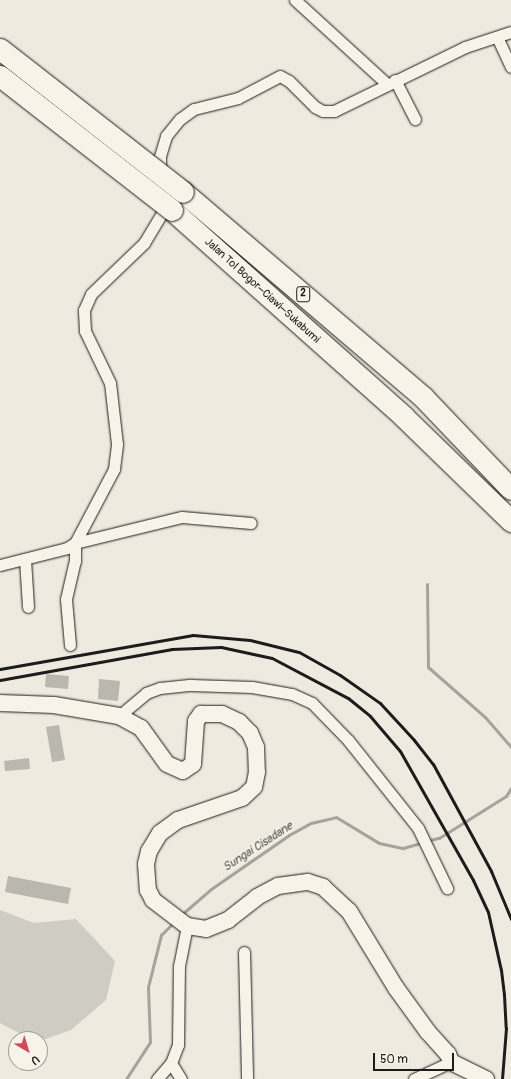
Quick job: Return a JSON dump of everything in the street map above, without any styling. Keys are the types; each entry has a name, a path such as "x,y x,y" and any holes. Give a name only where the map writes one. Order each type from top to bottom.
{"highway":[{"name":"Jalan Tol Bogor–Ciawi–Sukabumi","path":"0,49 183,192 423,397 511,489"},
{"name":"Jalan Tol Bogor–Ciawi–Sukabumi","path":"0,76 172,210 403,416 511,521"}],"main road":[{"path":"0,703 54,705 119,716 135,724 146,733 167,764 178,770 186,770 193,764 196,721 204,712 222,714 232,718 248,730 256,747 257,779 247,794 230,804 178,820 156,837 147,857 145,874 148,890 158,905 183,924 198,929 213,927 228,920 257,897 278,886 303,882 323,887 349,911 396,988 428,1032 448,1054 451,1062 486,1079"}],"street":[{"path":"295,0 391,82 415,119"},
{"path":"70,645 66,599 75,561 75,543 114,469 117,457 110,383 84,327 85,305 91,294 142,247 162,213 164,203 160,156 168,132 191,110 238,98 276,76 286,78 315,107 327,112 340,109 391,82 465,47 511,32"},
{"path":"497,37 511,67"},
{"path":"0,565 66,548 75,543 182,517 251,523"},
{"path":"25,559 28,607"},
{"path":"119,716 146,693 160,688 191,685 252,687 292,694 312,703 324,713 418,828 435,859 447,888"},
{"path":"157,1079 171,1063 178,1044 179,966 183,924"},
{"path":"244,952 247,1079"},
{"path":"414,1079 451,1062"},
{"path":"171,1063 181,1079"}],"shaded area":[{"path":"0,910 34,923 76,919 115,961 106,1000 71,1030 48,1038 48,1031 15,1031 0,1023"}],"building":[{"path":"46,674 69,676 68,689 45,687"},
{"path":"99,679 120,681 118,701 98,699"},
{"path":"59,725 65,760 52,762 46,727"},
{"path":"29,758 30,769 5,771 4,761"},
{"path":"8,876 71,888 68,904 5,892"}],"waterway":[{"name":"Sungai Cisadane","path":"427,584 428,667 485,717 511,747"},
{"name":"Sungai Cisadane","path":"181,915 211,889 289,835 311,823 336,817 379,843 403,848 439,838 506,796 511,788"},
{"name":"Sungai Cisadane","path":"126,1079 150,1042 148,987 161,935 174,922"}],"railway":[{"path":"0,669 193,635 250,640 299,652 340,675 380,703 414,740 433,764 491,871 511,919"},
{"path":"0,680 172,649 221,647 272,658 348,698 370,716 400,751 473,880 488,912 501,970 504,995 506,1028 502,1079"}]}
